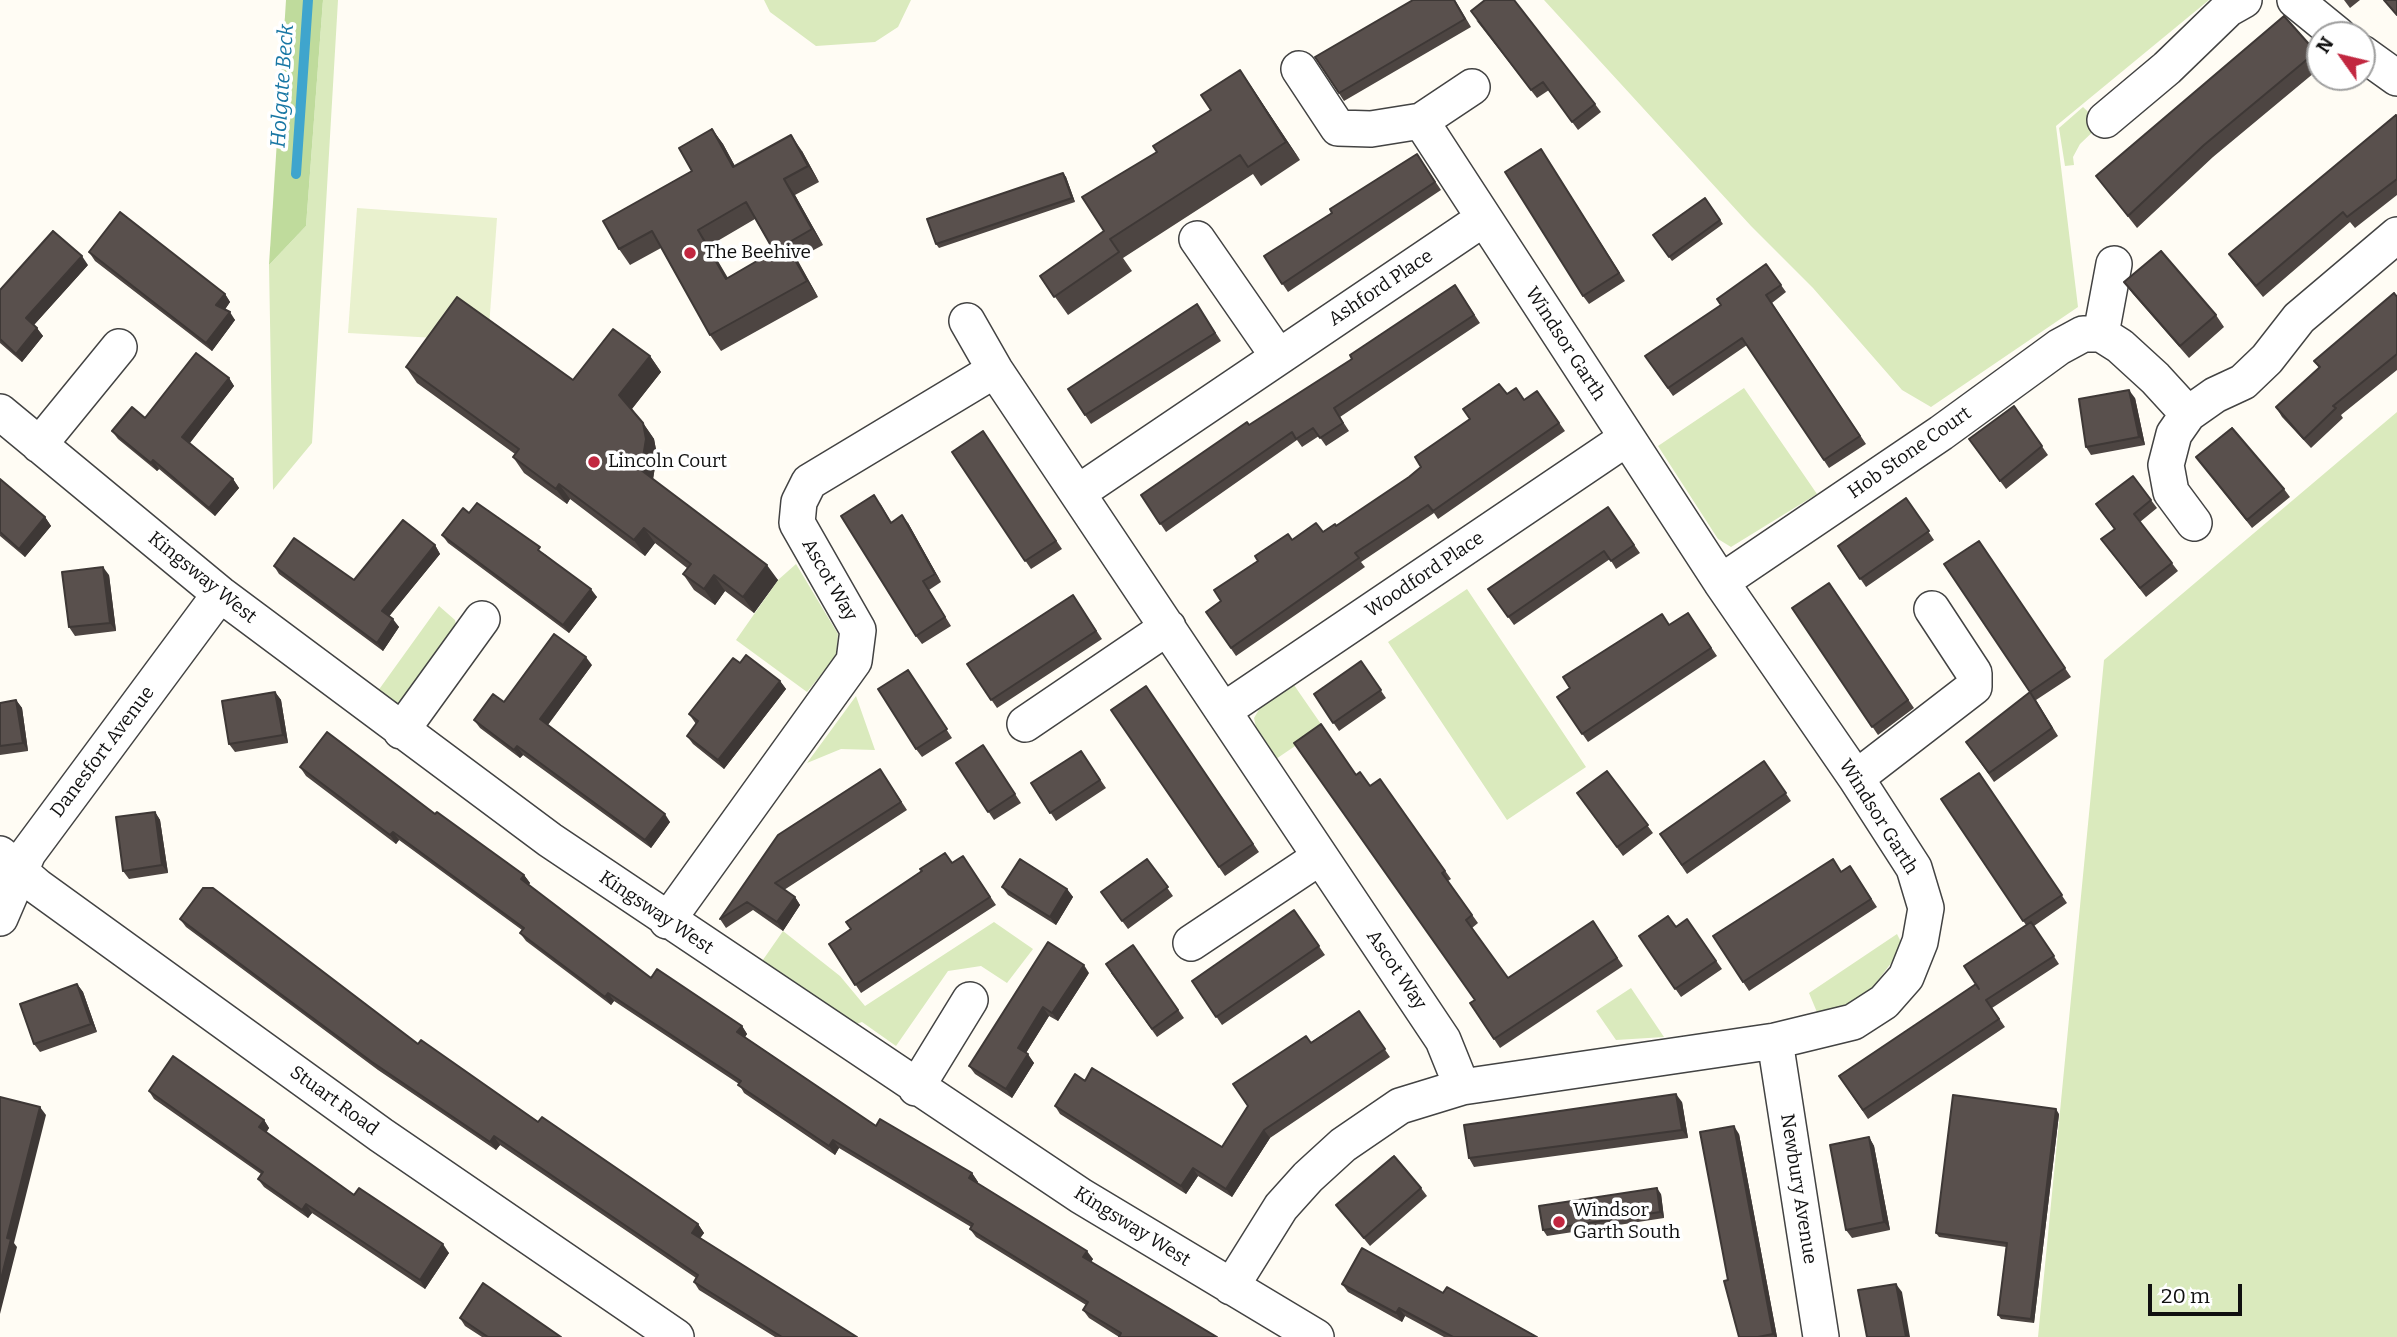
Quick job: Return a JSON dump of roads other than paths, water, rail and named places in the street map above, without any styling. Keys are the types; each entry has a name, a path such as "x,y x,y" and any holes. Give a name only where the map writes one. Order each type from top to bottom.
{"street":[{"path":"2105,120 2167,68 2228,9 2244,0"},
{"path":"2295,0 2321,21"},
{"path":"2376,63 2397,78"},
{"path":"1299,69 1338,128 1371,129 1421,121 1472,87"},
{"name":"Windsor Garth","path":"1231,1287 1282,1207 1343,1144 1401,1107 1462,1087 1776,1041 1853,1022 1884,1002 1906,977 1920,942 1926,908 1914,868 1856,778 1721,582 1421,121"},
{"name":"Ashford Place","path":"1079,492 1483,219"},
{"path":"2194,523 2171,492 2166,465 2174,434 2188,414 2215,395 2243,382 2267,359 2299,318 2397,235"},
{"path":"1197,239 1278,356"},
{"path":"2113,264 2101,334 2155,378 2188,414"},
{"name":"Ascot Way","path":"967,321 995,370 1443,1040 1462,1087"},
{"name":"Hob Stone Court","path":"1721,582 1941,433 2059,347 2083,334 2101,334"},
{"path":"39,445 119,347"},
{"name":"Ascot Way","path":"667,921 854,661 858,630 797,523 799,502 808,482 995,370"},
{"name":"Kingsway West","path":"0,412 220,593 401,731 667,921 1081,1196 1316,1337"},
{"name":"Woodford Place","path":"1223,711 1627,438"},
{"name":"Danesfort Avenue","path":"0,918 10,862 28,853 220,593"},
{"path":"1856,778 1974,687 1974,673 1932,609"},
{"path":"401,731 482,619"},
{"path":"1025,724 1168,627"},
{"path":"1191,943 1320,858"},
{"name":"Stuart Road","path":"10,862 38,887 381,1135 677,1337"},
{"path":"916,1088 970,1000"},
{"name":"Newbury Avenue","path":"1776,1041 1821,1337"}],"waterway":[{"name":"Holgate Beck","path":"296,174 308,0"}],"place":[{"name":"The Beehive","path":"690,253"},
{"name":"Lincoln Court","path":"594,462"},
{"name":"Windsor Garth South","path":"1559,1222"}]}
